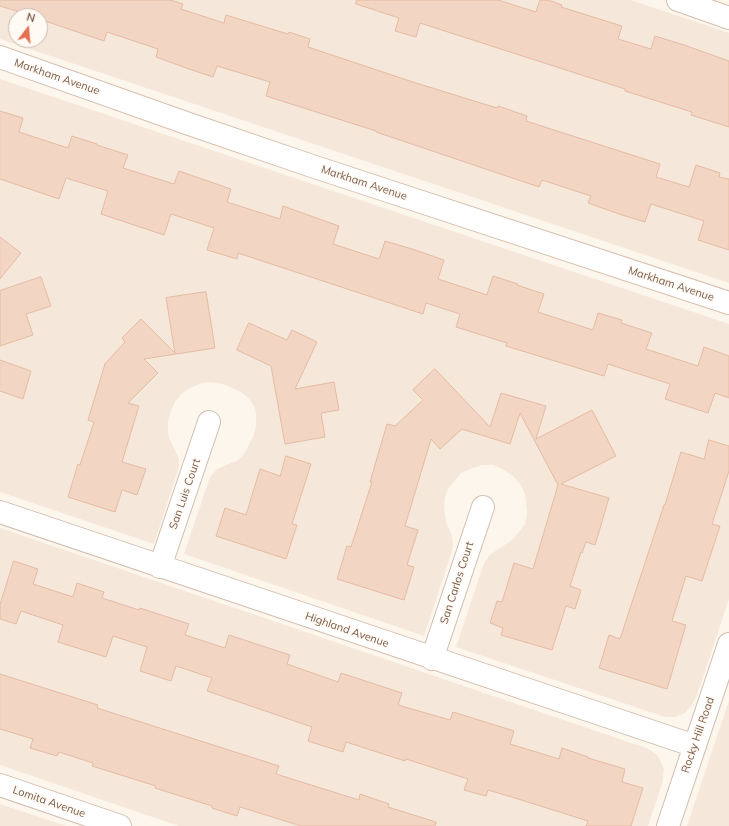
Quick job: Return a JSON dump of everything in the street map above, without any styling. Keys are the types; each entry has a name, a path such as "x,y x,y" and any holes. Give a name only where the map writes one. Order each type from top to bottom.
{"street":[{"path":"678,0 729,18"},
{"name":"Markham Avenue","path":"0,57 312,166 729,303"},
{"name":"San Luis Court","path":"160,567 209,422"},
{"name":"San Carlos Court","path":"432,659 483,507"},
{"name":"Highland Avenue","path":"0,512 432,659 695,746"},
{"name":"Rocky Hill Road","path":"668,826 729,644"},
{"name":"Lomita Avenue","path":"0,785 120,826"}],"shaded area":[{"path":"0,0 631,0 729,33 729,283 27,48 48,48 48,8 8,8 8,42 0,39"},
{"path":"0,79 729,324 729,599 697,695 685,713 675,717 665,717 456,647 486,560 491,554 512,540 525,524 527,513 525,494 520,484 513,476 493,465 482,465 461,473 448,489 444,507 446,522 452,536 453,545 424,636 184,554 210,477 217,469 238,460 244,454 253,437 256,426 256,413 254,406 249,399 241,392 223,384 211,382 202,383 190,388 181,394 171,411 168,421 168,433 179,459 179,467 154,544 0,492"},
{"path":"0,528 649,749 658,756 664,769 662,784 648,826 179,826 0,765"},
{"path":"729,701 729,826 687,826 713,748"},
{"path":"0,804 66,826 0,826"}],"building":[{"path":"0,0 170,0 183,4 181,9 224,23 226,15 288,34 289,32 310,39 308,47 416,83 497,108 498,106 527,116 526,121 660,164 656,177 689,187 696,165 720,173 719,177 729,179 729,250 698,240 704,221 651,204 645,222 622,215 588,203 591,196 542,180 539,187 376,131 266,96 270,82 217,66 213,77 156,57 158,49 107,32 104,41 48,22 48,8 8,8 0,6"},
{"path":"357,0 498,0 536,12 540,0 548,0 562,5 561,7 622,26 618,39 651,49 655,36 684,45 729,61 729,127 691,115 692,112 625,91 625,89 420,23 416,37 395,31 399,18 356,4"},
{"path":"0,111 23,118 19,132 68,148 72,136 128,155 123,168 174,184 179,171 231,189 227,202 280,219 283,206 339,226 333,244 379,259 385,241 412,249 444,260 438,279 487,295 493,276 518,284 517,285 544,294 538,312 593,330 598,313 622,320 621,323 652,333 646,349 698,366 704,347 729,356 729,398 715,393 708,413 665,399 670,384 608,364 604,376 506,346 507,343 456,327 460,314 426,303 423,314 238,253 237,259 207,250 214,228 171,214 164,235 101,214 108,191 66,178 59,199 0,179"},
{"path":"0,237 21,253 0,279"},
{"path":"41,277 51,306 26,314 33,335 0,346 0,291"},
{"path":"206,292 215,348 144,359 158,373 128,403 139,406 122,462 146,469 137,495 122,490 115,512 68,497 78,464 80,465 94,422 88,420 105,364 104,365 125,342 122,338 141,319 175,353 166,298"},
{"path":"249,323 287,340 292,330 317,342 295,389 334,382 339,410 321,413 325,437 285,444 271,366 237,350"},
{"path":"0,360 31,371 23,399 0,391"},
{"path":"435,369 490,427 501,393 546,406 536,439 592,410 616,456 561,484 609,498 595,545 586,542 582,553 581,552 570,586 581,590 575,609 566,606 552,650 501,635 503,628 490,623 497,601 502,602 514,563 533,569 558,485 520,413 510,444 462,429 440,449 431,439 405,526 418,530 407,565 414,567 404,600 337,579 347,546 351,547 372,482 370,482 387,424 395,426 423,400 413,390"},
{"path":"709,440 729,446 729,471 712,524 720,526 702,581 686,576 672,621 686,625 667,689 599,668 609,635 620,639 665,505 681,452 704,459"},
{"path":"286,456 311,464 292,524 297,525 286,559 216,536 225,508 246,515 260,469 280,476"},
{"path":"14,561 38,569 33,584 73,597 77,583 104,592 102,598 139,610 140,608 189,624 185,635 225,648 229,635 290,655 287,664 338,682 341,673 402,693 398,705 450,720 453,712 514,731 510,744 559,759 562,748 588,758 625,769 622,782 643,788 631,826 586,826 588,821 488,790 486,796 464,790 468,779 406,759 405,761 346,742 343,752 308,741 312,727 207,691 212,678 176,666 171,681 140,671 147,647 113,636 106,657 58,642 63,625 21,611 16,624 0,619 0,605"},
{"path":"0,674 98,705 97,708 279,766 276,774 359,800 360,794 389,804 388,807 436,822 435,826 301,826 240,807 237,816 212,808 212,806 155,788 156,786 92,766 93,763 59,752 57,756 30,748 33,739 0,729"}]}
